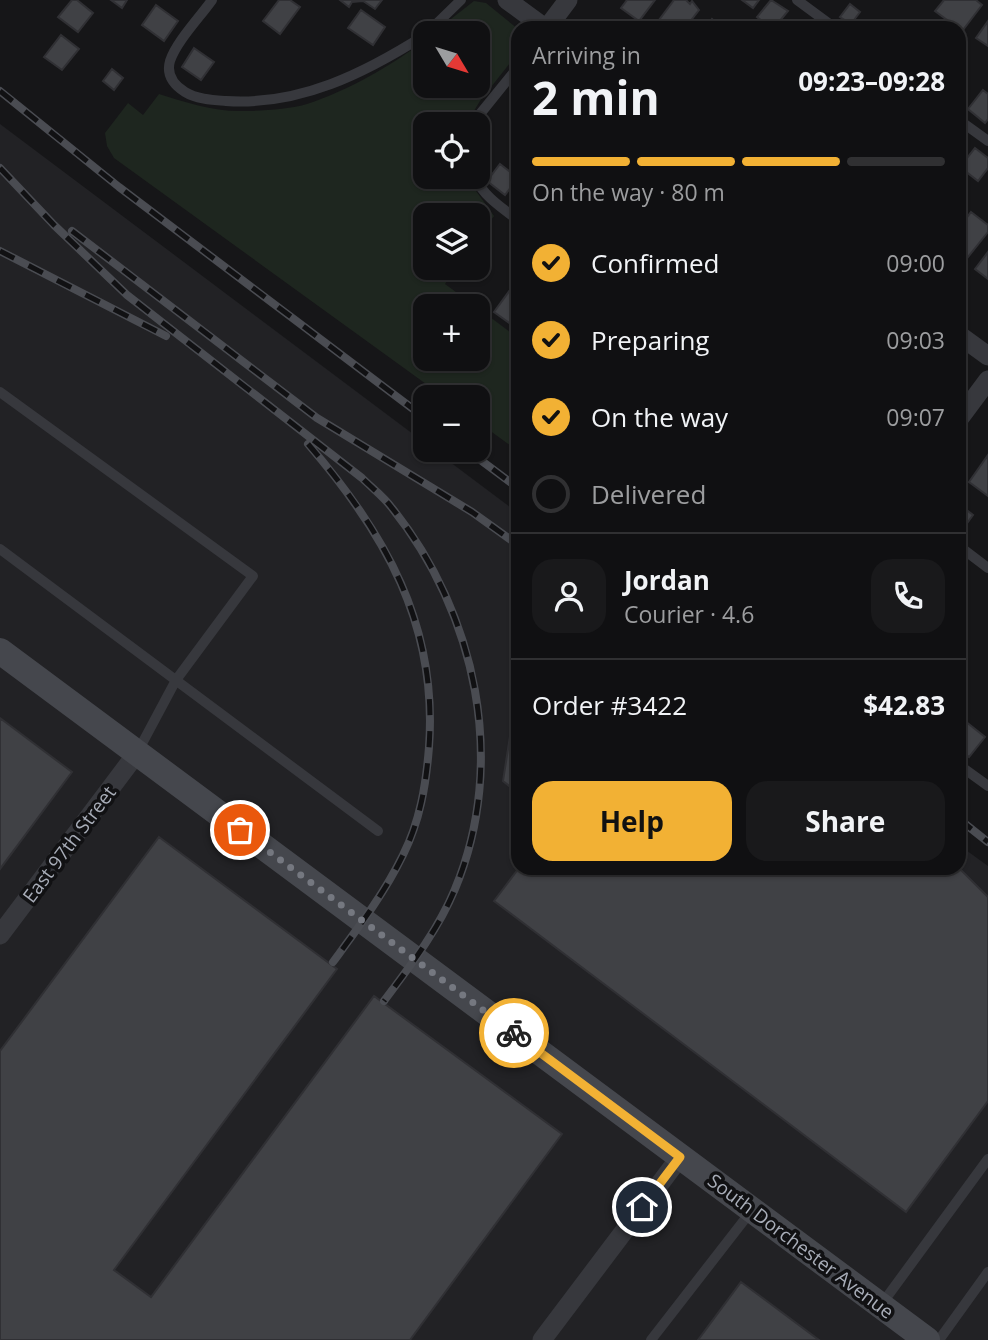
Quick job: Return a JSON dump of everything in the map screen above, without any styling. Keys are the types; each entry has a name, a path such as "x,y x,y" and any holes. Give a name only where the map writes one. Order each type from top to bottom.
{"street":[{"path":"507,0 536,21"},
{"path":"552,21 568,0"},
{"path":"966,340 988,356"},
{"path":"966,410 988,380"},
{"name":"South Dorchester Avenue","path":"0,651 927,1340"},
{"name":"East 97th Street","path":"0,935 137,753"},
{"path":"542,1340 680,1157"}],"lane":[{"path":"212,0 169,64 169,74 177,87 190,95 212,100 279,100 307,93 339,82 413,42"},
{"path":"439,21 461,0"},
{"path":"797,0 826,21"},
{"path":"482,112 511,75"},
{"path":"966,125 988,141"},
{"path":"482,189 511,215"},
{"path":"0,392 253,576 176,680 137,753"},
{"path":"0,550 378,831"},
{"path":"966,551 988,568"},
{"path":"966,770 988,786"},
{"path":"880,1305 988,1159"},
{"path":"651,1340 752,1210"},
{"path":"939,1340 988,1272"}],"shaded area":[{"path":"474,1 486,3 511,23 511,62 490,88 490,21 448,21"},
{"path":"413,49 413,98 482,98 473,112 413,112 413,189 475,189 485,203 413,203 413,280 448,280 445,284 459,294 413,294 413,371 490,371 490,317 511,333 511,446 490,431 490,385 427,385 114,158 107,146 105,133 128,103 143,115 159,94 200,106 232,111 293,107 338,92"},
{"path":"0,124 413,434 413,462 450,462 511,508 511,875 966,875 966,850 988,866 988,1340 0,1340"}],"building":[{"path":"72,0 77,0 93,13 78,32 58,17"},
{"path":"111,0 127,0 122,8"},
{"path":"279,0 290,0 300,7 280,34 263,21"},
{"path":"340,0 382,0 375,9 363,1 352,2 349,7"},
{"path":"627,0 655,0 639,21 621,8"},
{"path":"674,0 686,0 690,4 692,1 699,10 690,21 658,21"},
{"path":"742,0 759,0 753,8"},
{"path":"771,0 788,11 780,21 762,21 757,17"},
{"path":"944,0 976,0 982,5 966,26 966,21 946,21 935,11"},
{"path":"850,4 860,12 853,21 840,17"},
{"path":"156,5 178,21 164,41 142,25"},
{"path":"361,10 385,27 373,45 348,28"},
{"path":"988,21 988,46 976,38"},
{"path":"61,35 79,49 62,70 44,57"},
{"path":"194,48 214,62 201,80 182,67"},
{"path":"112,69 123,78 114,90 103,81"},
{"path":"983,90 988,94 988,119 985,123 968,109"},
{"path":"975,148 988,158 988,168 978,181 966,172 966,159"},
{"path":"500,164 511,173 511,187 505,195 490,183 490,177"},
{"path":"971,212 988,225 988,232 966,260 966,219"},
{"path":"988,252 988,279 975,269"},
{"path":"510,290 511,291 511,324 494,312"},
{"path":"988,455 988,496 969,482"},
{"path":"966,510 973,515 966,525"},
{"path":"0,718 72,772 0,869"},
{"path":"966,722 985,737 969,757 966,755"},
{"path":"511,730 511,787 503,781"},
{"path":"159,837 337,969 114,1270 151,1297 374,996 562,1134 410,1340 0,1340 0,1051"},
{"path":"514,875 966,875 988,897 988,1101 906,1212 494,901"},
{"path":"741,1282 819,1340 698,1340"}],"railway":[{"path":"0,91 119,187 413,409"},
{"path":"0,168 54,225 127,295 382,496 421,549 445,594 463,641 475,690 481,740 479,791 471,840 455,889 441,919 384,1001"},
{"path":"72,231 317,418 472,512 511,540"},
{"path":"0,251 166,336"},
{"path":"308,444 361,512 401,583 415,621 425,661 430,703 426,775 414,829 388,883 333,962"},
{"path":"483,462 511,483"},
{"path":"966,825 988,842"}],"way so far":[{"path":"240,830 514,1033"}],"route":[{"path":"514,1033 680,1157 642,1207"}]}
